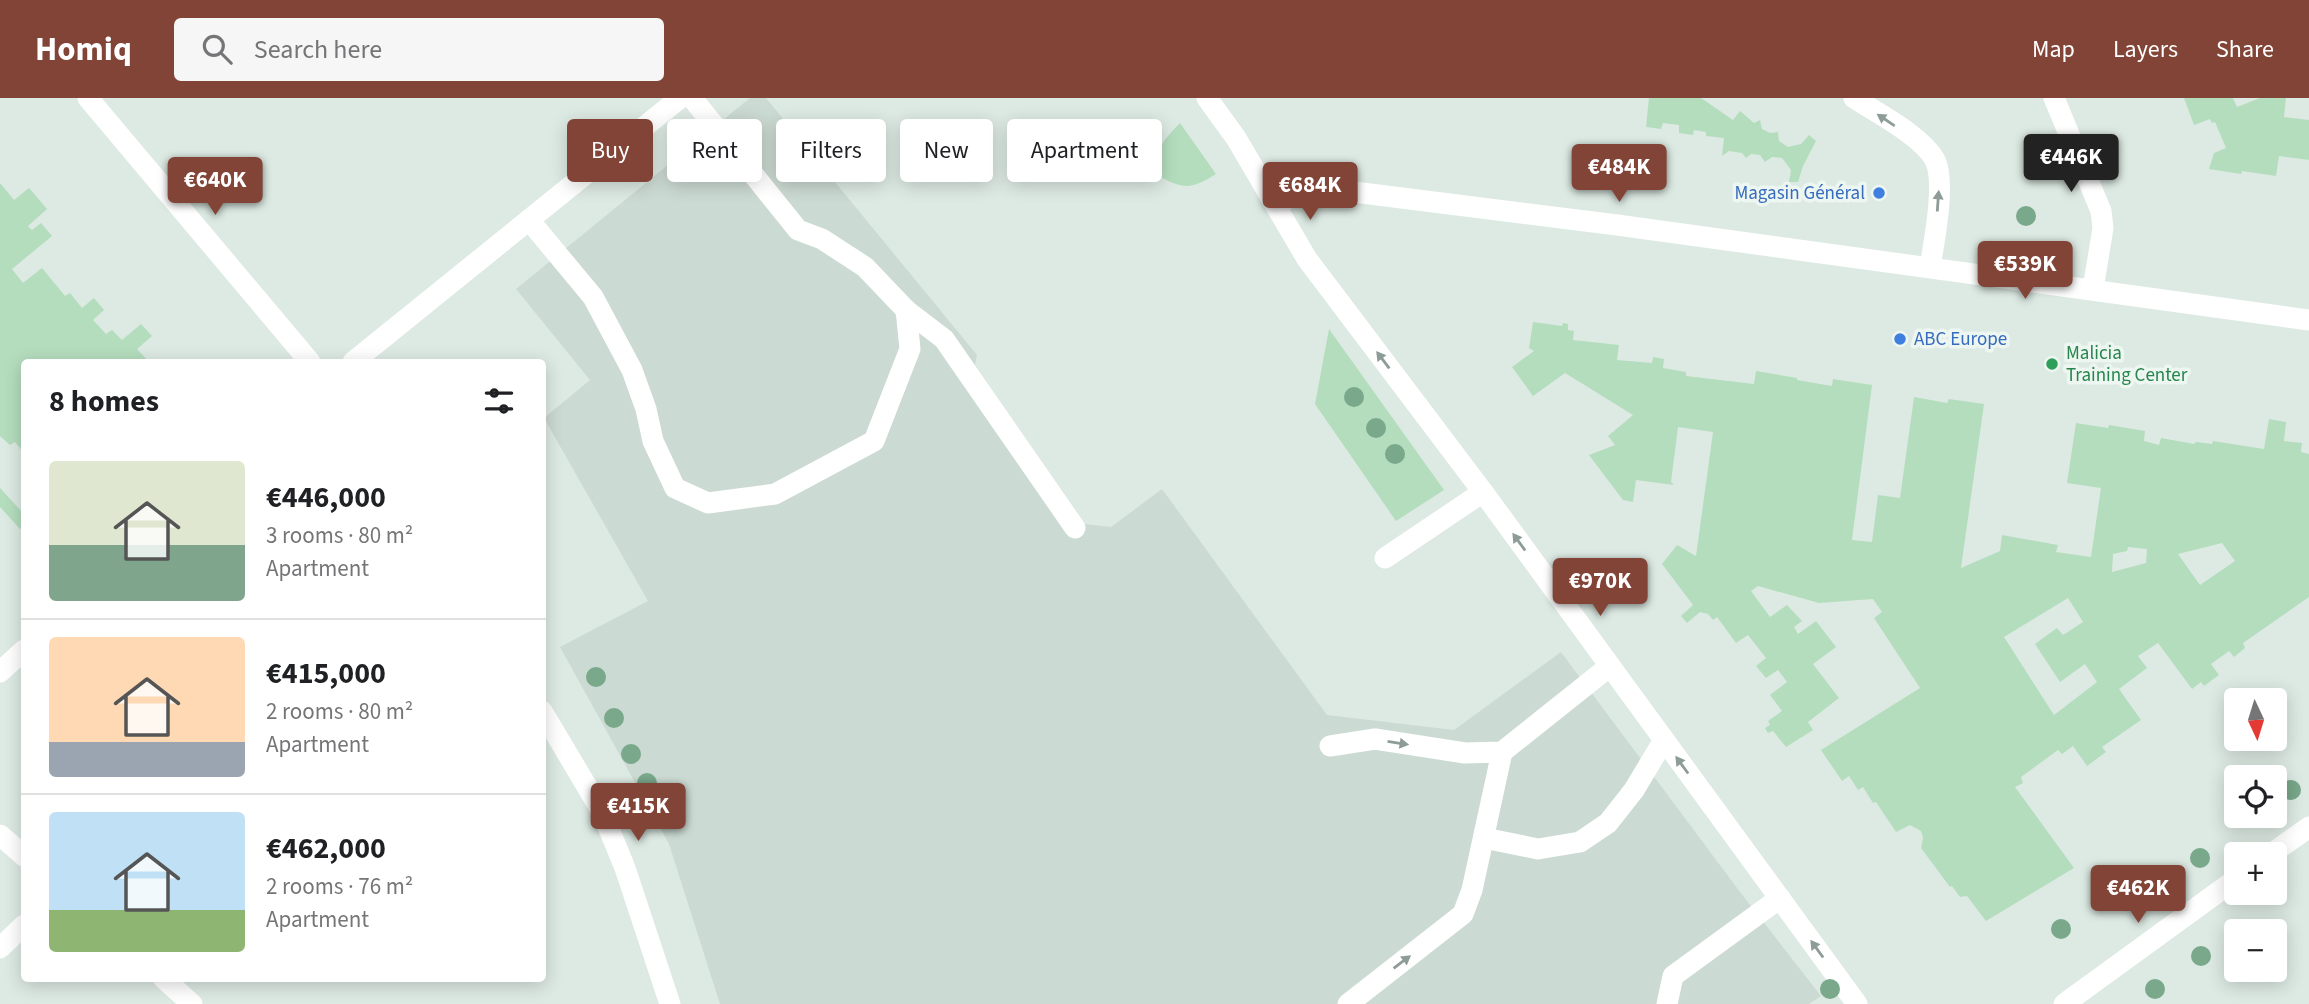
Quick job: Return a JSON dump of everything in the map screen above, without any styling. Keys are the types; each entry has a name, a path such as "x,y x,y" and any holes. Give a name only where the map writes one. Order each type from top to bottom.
{"street":[{"path":"88,98 307,359"},
{"path":"357,359 680,98"},
{"path":"692,98 798,230 822,239 866,267 906,310 944,339 1075,528"},
{"path":"1208,98 1236,138 1307,259 1483,492 1857,1004"},
{"path":"1854,98 1919,141 1935,159 1940,176 1930,267"},
{"path":"2054,98 2101,211 2103,228 2094,289"},
{"path":"1276,205 1305,190 1354,192 1930,267 2309,320"},
{"path":"529,220 593,297 632,370 653,441 676,488 708,503 775,494 874,441 910,349 906,310"},
{"path":"1385,558 1483,492"},
{"path":"0,672 21,653"},
{"path":"1330,746 1375,739 1465,753 1502,752 1610,666"},
{"path":"546,718 602,812 625,868 670,1004"},
{"path":"1484,838 1538,849 1580,842 1608,823 1634,790 1664,740"},
{"path":"1348,1004 1463,914 1472,890 1502,752"},
{"path":"2287,843 2309,827"},
{"path":"0,835 21,853"},
{"path":"2064,1004 2224,888"},
{"path":"1667,1004 1673,976 1780,898"},
{"path":"0,948 21,928"},
{"path":"167,982 192,1004"}],"shaded area":[{"path":"750,98 766,98 783,119 776,119 776,182 835,182 977,355 975,365 1084,524 1111,527 1162,489 1327,715 1454,730 1561,652 1821,996 1809,1004 720,1004 669,844 560,647 648,601 546,422 546,416 590,380 516,289 647,182 653,182 653,177 667,166 667,182 762,182 762,119 724,119"}],"green space":[{"path":"1649,98 1701,98 1733,120 1740,111 1754,123 1760,120 1762,129 1770,133 1778,132 1779,141 1788,147 1801,144 1809,135 1816,141 1798,182 1789,182 1791,170 1782,158 1772,157 1765,162 1760,155 1751,154 1746,158 1742,153 1729,151 1722,156 1724,138 1706,136 1706,132 1694,130 1693,135 1679,133 1679,125 1663,123 1661,129 1646,127"},
{"path":"2184,98 2233,98 2237,107 2260,98 2286,98 2284,117 2309,120 2309,160 2279,156 2276,176 2209,169 2214,153 2226,148 2215,122 2212,123 2210,119 2194,125"},
{"path":"1180,123 1216,174 1189,186 1162,178 1162,145"},
{"path":"0,183 14,200 29,188 47,209 28,226 32,230 41,223 52,236 12,269 23,283 42,268 65,296 70,293 82,308 94,298 104,310 93,320 106,334 112,330 122,340 141,324 152,336 137,349 146,359 21,359 21,449 15,442 10,445 0,436"},
{"path":"1533,322 1562,326 1563,323 1568,324 1568,330 1574,331 1573,340 1619,345 1617,360 1652,363 1653,357 1664,359 1663,368 1686,372 1686,376 1754,384 1756,371 1832,386 1833,379 1872,385 1852,540 1872,542 1878,495 1900,498 1914,397 1947,403 1949,399 1984,404 1961,568 2000,551 2002,535 2058,545 2056,552 2091,557 2101,488 2067,483 2076,423 2145,431 2144,441 2159,445 2161,438 2194,444 2212,444 2213,441 2264,449 2269,419 2286,422 2284,441 2302,443 2301,452 2309,454 2309,597 2243,643 2245,648 2234,657 2229,651 2211,664 2219,675 2204,686 2201,682 2192,689 2158,643 2138,656 2147,668 2119,689 2141,720 2102,747 2106,752 2087,766 2073,746 2062,754 2058,750 2021,777 2023,783 2015,787 2074,868 1986,921 1967,896 1960,897 1952,886 1950,887 1921,848 1921,831 1910,825 1896,832 1863,787 1858,790 1849,776 1842,781 1821,750 1920,688 1874,618 1882,612 1873,599 1819,603 1758,586 1751,591 1770,617 1787,605 1802,621 1794,627 1798,634 1816,621 1836,647 1813,664 1839,698 1808,722 1813,730 1786,747 1773,731 1768,733 1765,728 1770,725 1768,721 1782,711 1770,695 1787,682 1778,670 1766,678 1756,666 1766,658 1748,635 1736,643 1717,617 1713,620 1708,614 1700,612 1687,623 1681,616 1693,605 1662,564 1677,545 1696,556 1713,432 1678,427 1671,482 1674,485 1636,480 1633,502 1623,500 1589,455 1615,445 1608,436 1633,415 1565,373 1533,396 1512,367 1534,351 1529,348","holes":["2222,543 2235,561 2200,585 2178,554","2128,547 2147,549 2146,563 2112,572 2113,554 2127,551","2068,598 2083,622 2063,635 2057,628 2035,644 2060,682 2085,664 2097,682 2054,715 2004,637"]},
{"path":"1329,329 1444,490 1396,521 1315,404"},
{"path":"0,488 21,511 20,529 0,507"}],"place":[{"name":"Magasin Général","path":"1879,193"},
{"name":"ABC Europe","path":"1900,339"},
{"name":"Malicia Training Center","path":"2052,364"}]}
